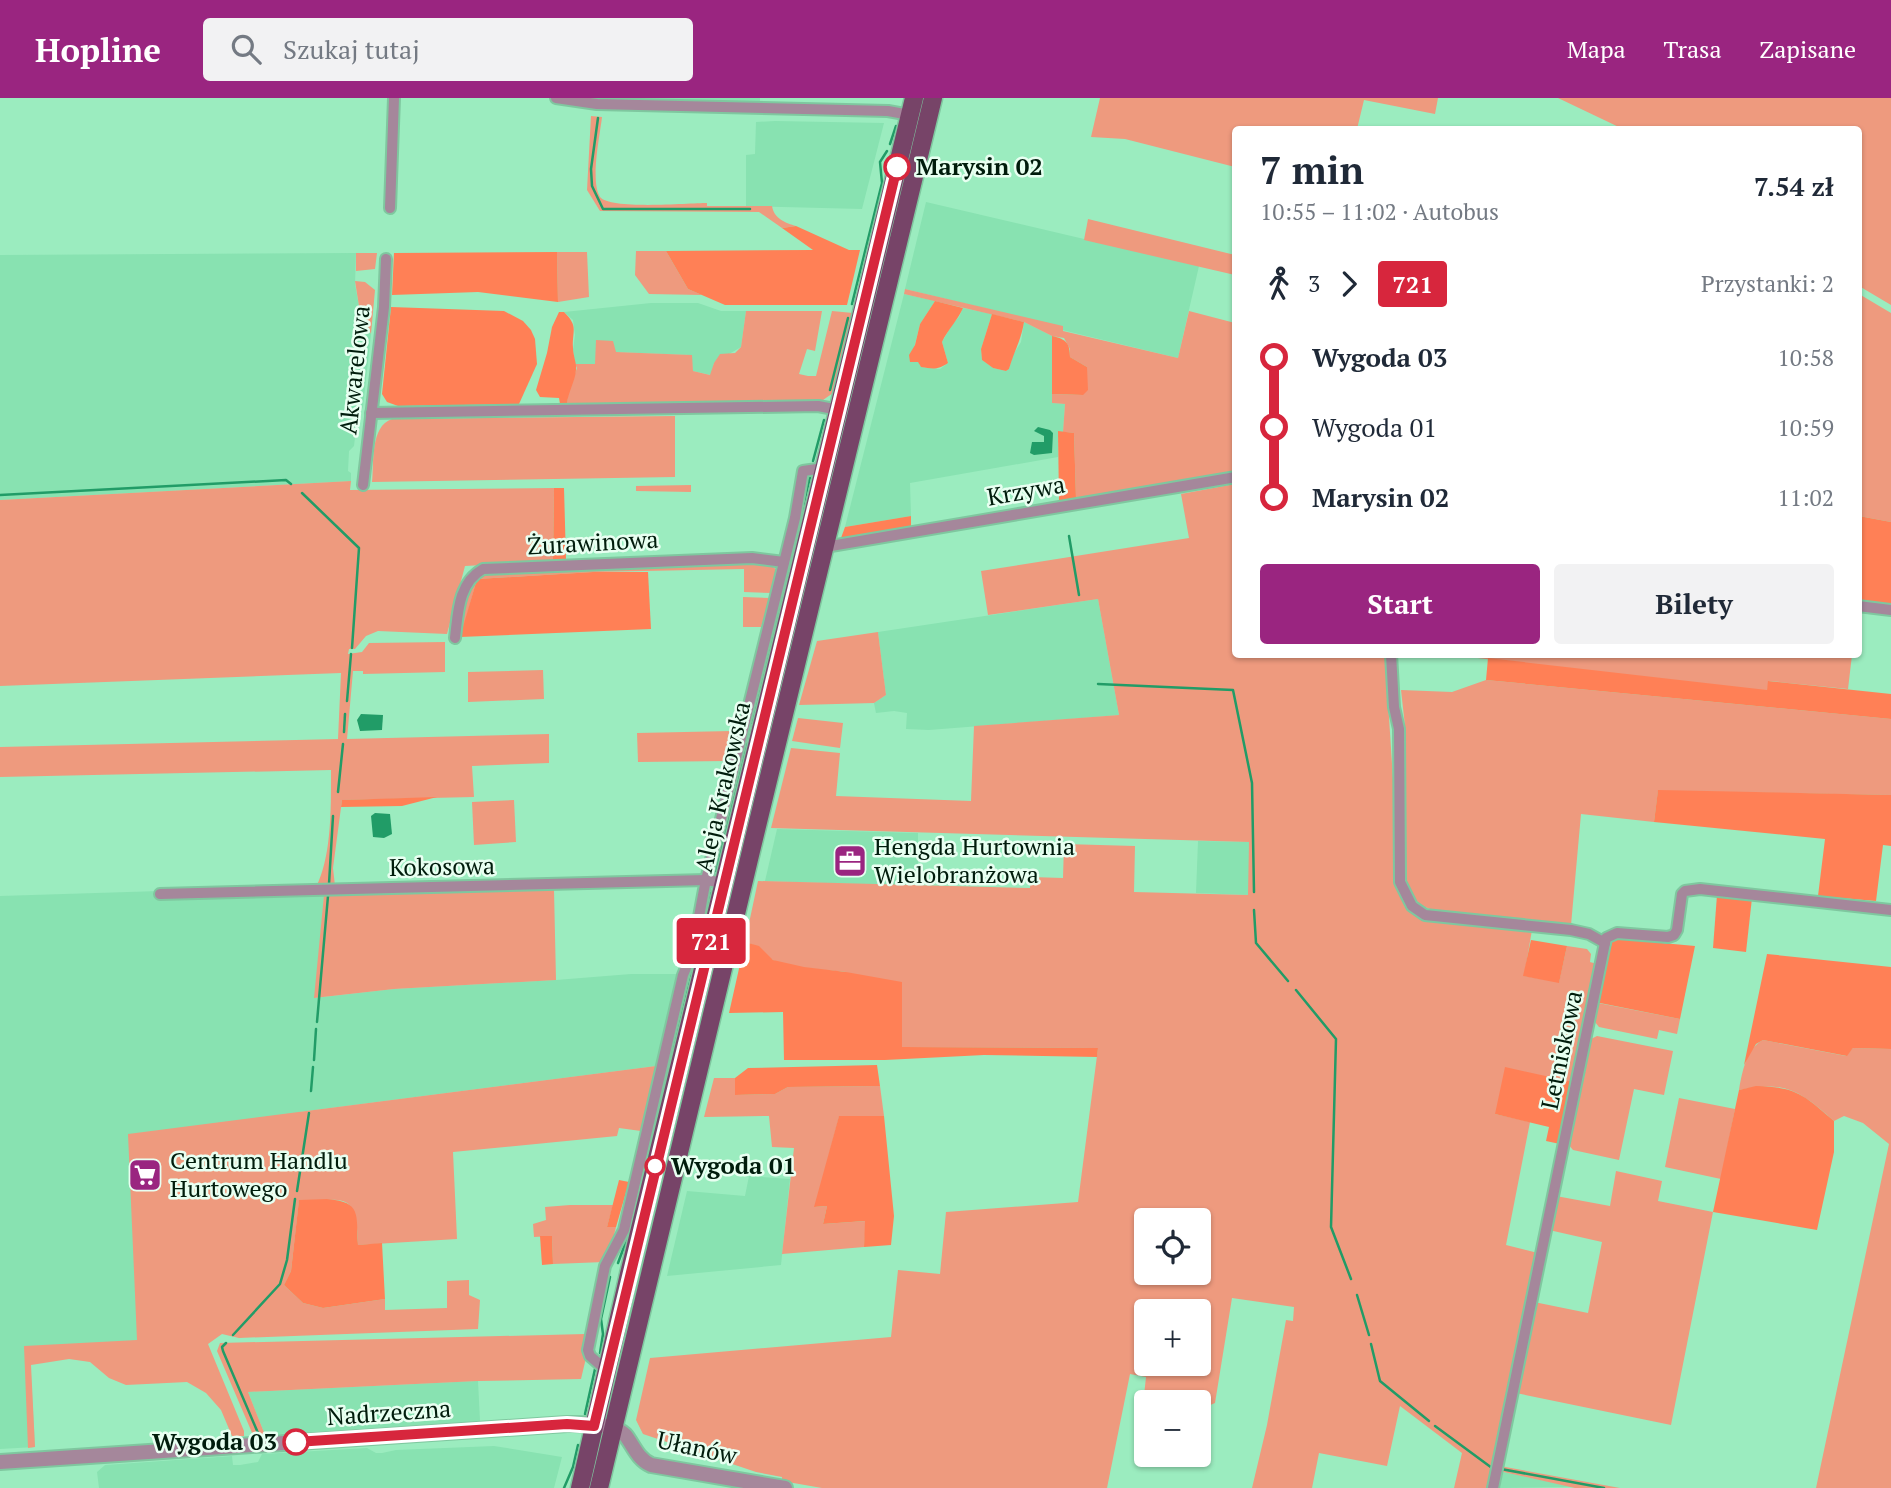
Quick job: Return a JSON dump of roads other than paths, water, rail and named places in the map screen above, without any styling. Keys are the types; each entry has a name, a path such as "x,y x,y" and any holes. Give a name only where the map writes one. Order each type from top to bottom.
{"main road":[{"name":"Aleja Krakowska","path":"599,1488 933,98"},
{"name":"Aleja Krakowska","path":"580,1488 698,960 725,883 912,106"}],"street":[{"path":"390,208 394,98"},
{"path":"556,98 597,104 888,111 912,106"},
{"name":"Akwarelowa","path":"363,485 384,307 386,259"},
{"path":"371,413 818,406 839,410"},
{"path":"606,1370 590,1356 588,1350 605,1266 624,1230 682,975 698,960 706,880 795,519 803,471 824,468"},
{"name":"Krzywa","path":"825,547 1232,478"},
{"name":"Żurawinowa","path":"455,638 458,613 467,582 472,575 483,569 684,559 752,558 784,562"},
{"path":"1862,606 1891,610"},
{"path":"1391,658 1394,707 1399,729 1400,882 1407,899 1419,912 1425,915 1571,930 1589,934 1605,943 1609,934 1617,933 1668,937 1674,935 1682,894 1700,888 1891,910"},
{"path":"741,734 760,737"},
{"name":"Kokosowa","path":"160,894 706,880 725,883"},
{"name":"Letniskowa","path":"1493,1488 1605,943"},
{"path":"605,1266 629,1274"},
{"name":"Nadrzeczna","path":"0,1462 567,1424 614,1429"},
{"name":"Ułanów","path":"614,1429 627,1437 641,1458 651,1465 785,1488"}],"waterway":[{"path":"598,118 591,169 592,186 603,209 750,209"},
{"path":"890,144 896,126"},
{"path":"852,304 882,183 880,162 887,151"},
{"path":"830,390 848,318"},
{"path":"813,461 824,420"},
{"path":"752,723 810,477"},
{"path":"0,495 286,480 291,484"},
{"path":"302,493 359,548 352,648"},
{"path":"1069,536 1079,595"},
{"path":"347,701 351,654"},
{"path":"1098,684 1233,690 1252,783 1254,892"},
{"path":"344,732 345,714"},
{"path":"338,792 343,744"},
{"path":"716,871 747,744"},
{"path":"329,884 333,816"},
{"path":"699,946 711,893"},
{"path":"317,1022 328,896"},
{"path":"1254,910 1256,943 1288,981"},
{"path":"674,1047 693,969"},
{"path":"1296,990 1336,1039 1331,1227 1351,1279"},
{"path":"314,1060 316,1029"},
{"path":"311,1091 313,1067"},
{"path":"647,1158 668,1073"},
{"path":"297,1191 309,1113"},
{"path":"618,1263 628,1236 644,1170"},
{"path":"233,1335 280,1284 287,1260 295,1199"},
{"path":"600,1353 603,1334 601,1319 610,1277"},
{"path":"1357,1295 1369,1335"},
{"path":"226,1343 222,1347 223,1351 258,1433"},
{"path":"1371,1344 1380,1381 1429,1421"},
{"path":"585,1414 595,1369"},
{"path":"1435,1426 1492,1468"},
{"path":"564,1488 578,1445"},
{"path":"1501,1469 1604,1488"}],"place":[{"name":"Marysin 02","path":"897,167"},
{"name":"Hengda Hurtownia Wielobranżowa","path":"850,861"},
{"name":"Wygoda 01","path":"655,1166"},
{"name":"Centrum Handlu Hurtowego","path":"145,1175"},
{"name":"Wygoda 03","path":"296,1442"}]}
